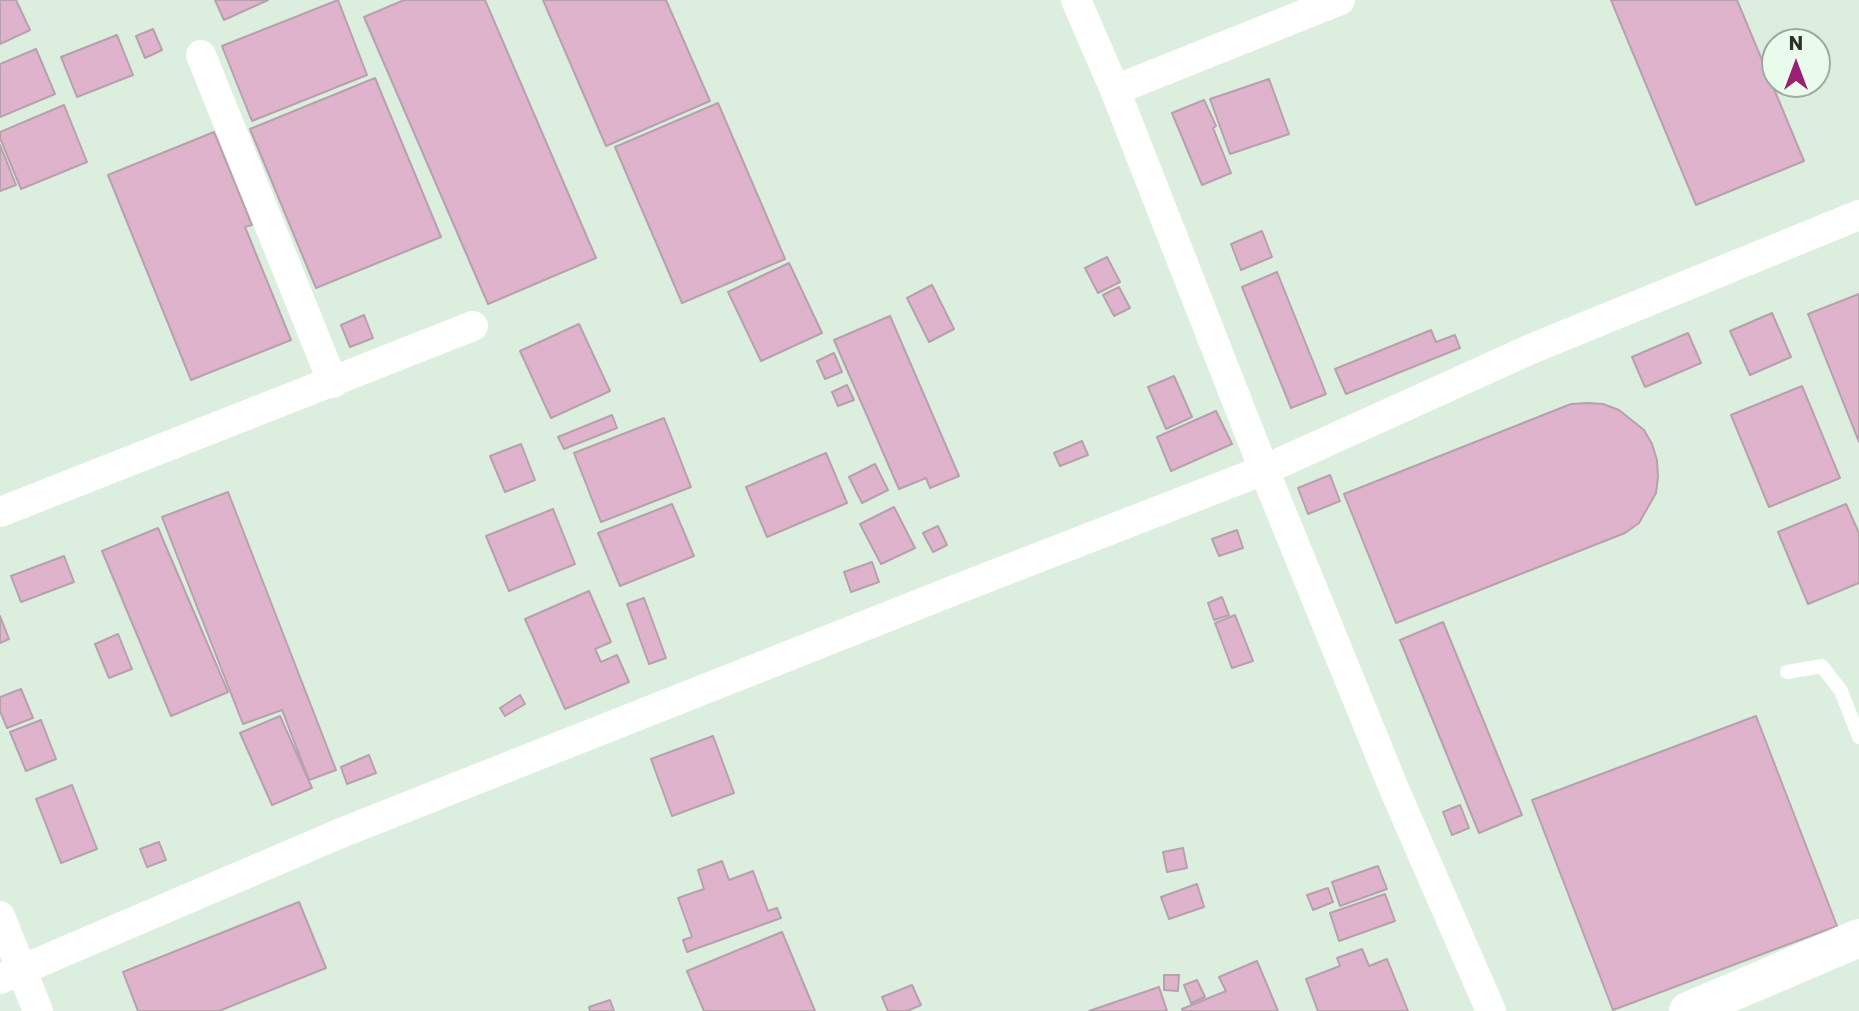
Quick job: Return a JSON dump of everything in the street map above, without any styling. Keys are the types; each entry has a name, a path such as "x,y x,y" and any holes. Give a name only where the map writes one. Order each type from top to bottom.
{"street":[{"path":"1076,0 1115,90 1264,470 1395,791 1492,1011"},
{"path":"1115,90 1340,0"},
{"path":"201,55 333,383"},
{"path":"11,975 341,834 1264,470 1531,349 1859,215"},
{"path":"0,512 473,326"},
{"path":"0,916 11,975 38,1011"},
{"path":"1688,1011 1859,939"}],"lane":[{"path":"1787,672 1822,666 1841,691 1859,737"}],"building":[{"path":"0,0 16,0 30,30 0,44"},
{"path":"215,0 268,0 224,20"},
{"path":"338,0 367,75 252,121 222,46"},
{"path":"404,0 485,0 596,258 488,304 364,17"},
{"path":"543,0 666,0 710,101 606,146"},
{"path":"1611,0 1737,0 1761,58 1761,98 1778,98 1804,161 1696,205"},
{"path":"153,29 162,50 145,58 136,36"},
{"path":"117,35 133,75 77,97 61,57"},
{"path":"36,49 55,94 0,117 0,64"},
{"path":"375,78 441,237 316,288 250,129"},
{"path":"1269,79 1289,134 1230,154 1210,99"},
{"path":"1204,100 1216,126 1213,128 1231,173 1202,185 1172,113"},
{"path":"718,103 785,259 682,303 615,147"},
{"path":"64,105 87,162 21,189 0,132"},
{"path":"214,132 252,225 245,227 291,340 191,380 108,175"},
{"path":"0,145 16,185 0,191"},
{"path":"1262,231 1272,257 1241,270 1231,244"},
{"path":"1107,257 1120,282 1098,293 1085,268"},
{"path":"789,263 822,333 761,361 728,292"},
{"path":"1277,272 1326,394 1291,408 1242,287"},
{"path":"932,285 954,329 929,342 907,298"},
{"path":"1119,287 1130,308 1114,316 1103,295"},
{"path":"1859,294 1859,442 1808,314"},
{"path":"1772,313 1791,357 1750,375 1730,331"},
{"path":"364,315 373,338 350,347 341,325"},
{"path":"890,316 959,476 930,488 926,478 899,489 834,340"},
{"path":"579,324 610,391 551,418 520,351"},
{"path":"1431,330 1436,342 1455,335 1460,348 1346,394 1335,369"},
{"path":"1688,333 1701,363 1645,387 1632,357"},
{"path":"834,353 842,372 825,379 817,361"},
{"path":"1174,376 1192,417 1166,429 1148,387"},
{"path":"847,385 854,400 838,406 832,392"},
{"path":"1802,386 1840,478 1769,507 1731,415"},
{"path":"1571,404 1603,404 1619,410 1644,430 1652,444 1657,460 1656,493 1639,523 1625,533 1396,623 1344,494"},
{"path":"1216,411 1232,444 1171,471 1157,437"},
{"path":"612,415 617,428 564,449 558,437"},
{"path":"664,418 691,487 601,522 574,453"},
{"path":"1082,441 1088,455 1060,466 1054,453"},
{"path":"521,444 535,480 505,492 490,456"},
{"path":"826,453 847,503 767,537 746,487"},
{"path":"875,464 888,490 862,503 849,477"},
{"path":"1330,475 1340,501 1308,514 1298,488"},
{"path":"228,492 336,770 309,780 282,710 243,724 162,517"},
{"path":"672,504 694,556 620,586 598,533"},
{"path":"1846,504 1859,533 1859,583 1808,604 1778,532"},
{"path":"894,507 915,548 881,564 860,524"},
{"path":"553,509 575,564 509,591 486,536"},
{"path":"938,526 947,545 933,552 923,533"},
{"path":"158,528 228,692 171,716 102,551"},
{"path":"1237,530 1243,548 1219,556 1212,539"},
{"path":"64,556 74,582 21,602 11,576"},
{"path":"872,562 879,582 851,592 844,572"},
{"path":"589,591 611,642 595,649 601,662 617,655 629,682 565,709 525,619"},
{"path":"1222,597 1229,615 1214,620 1208,603"},
{"path":"644,598 666,658 649,664 627,604"},
{"path":"1235,615 1253,661 1232,668 1215,623"},
{"path":"0,616 9,639 0,643"},
{"path":"1443,622 1522,815 1479,833 1400,640"},
{"path":"118,634 132,669 109,678 95,644"},
{"path":"21,689 33,718 7,728 0,711 0,697"},
{"path":"520,695 525,704 505,716 500,708"},
{"path":"280,716 312,788 272,805 240,733"},
{"path":"1756,716 1837,926 1613,1010 1532,800"},
{"path":"41,720 56,759 26,771 10,732"},
{"path":"713,736 734,793 672,816 651,759"},
{"path":"369,755 376,773 347,784 341,767"},
{"path":"72,785 97,849 61,863 36,799"},
{"path":"1460,805 1469,828 1452,835 1443,812"},
{"path":"159,842 166,860 147,867 140,849"},
{"path":"1183,848 1187,868 1167,872 1163,852"},
{"path":"722,861 729,880 753,871 768,911 777,908 781,918 687,952 683,940 692,937 678,898 704,889 698,870"},
{"path":"1378,866 1387,889 1340,906 1332,882"},
{"path":"1197,884 1204,907 1169,919 1161,897"},
{"path":"1328,888 1333,902 1313,910 1307,895"},
{"path":"1385,894 1395,921 1339,941 1330,913"},
{"path":"299,902 326,968 219,1011 138,1011 123,972"},
{"path":"782,932 815,1011 704,1011 687,971"},
{"path":"1362,949 1369,966 1387,959 1408,1011 1318,1011 1306,979 1340,966 1337,958"},
{"path":"1257,961 1278,1011 1183,1011 1182,1009 1226,991 1219,977"},
{"path":"1164,975 1179,975 1178,991 1164,990"},
{"path":"1197,980 1205,997 1191,1003 1184,985"},
{"path":"912,985 921,1005 907,1011 888,1011 882,997"},
{"path":"1159,987 1167,1011 1089,1011"},
{"path":"610,1000 614,1011 590,1011 589,1007"}]}
